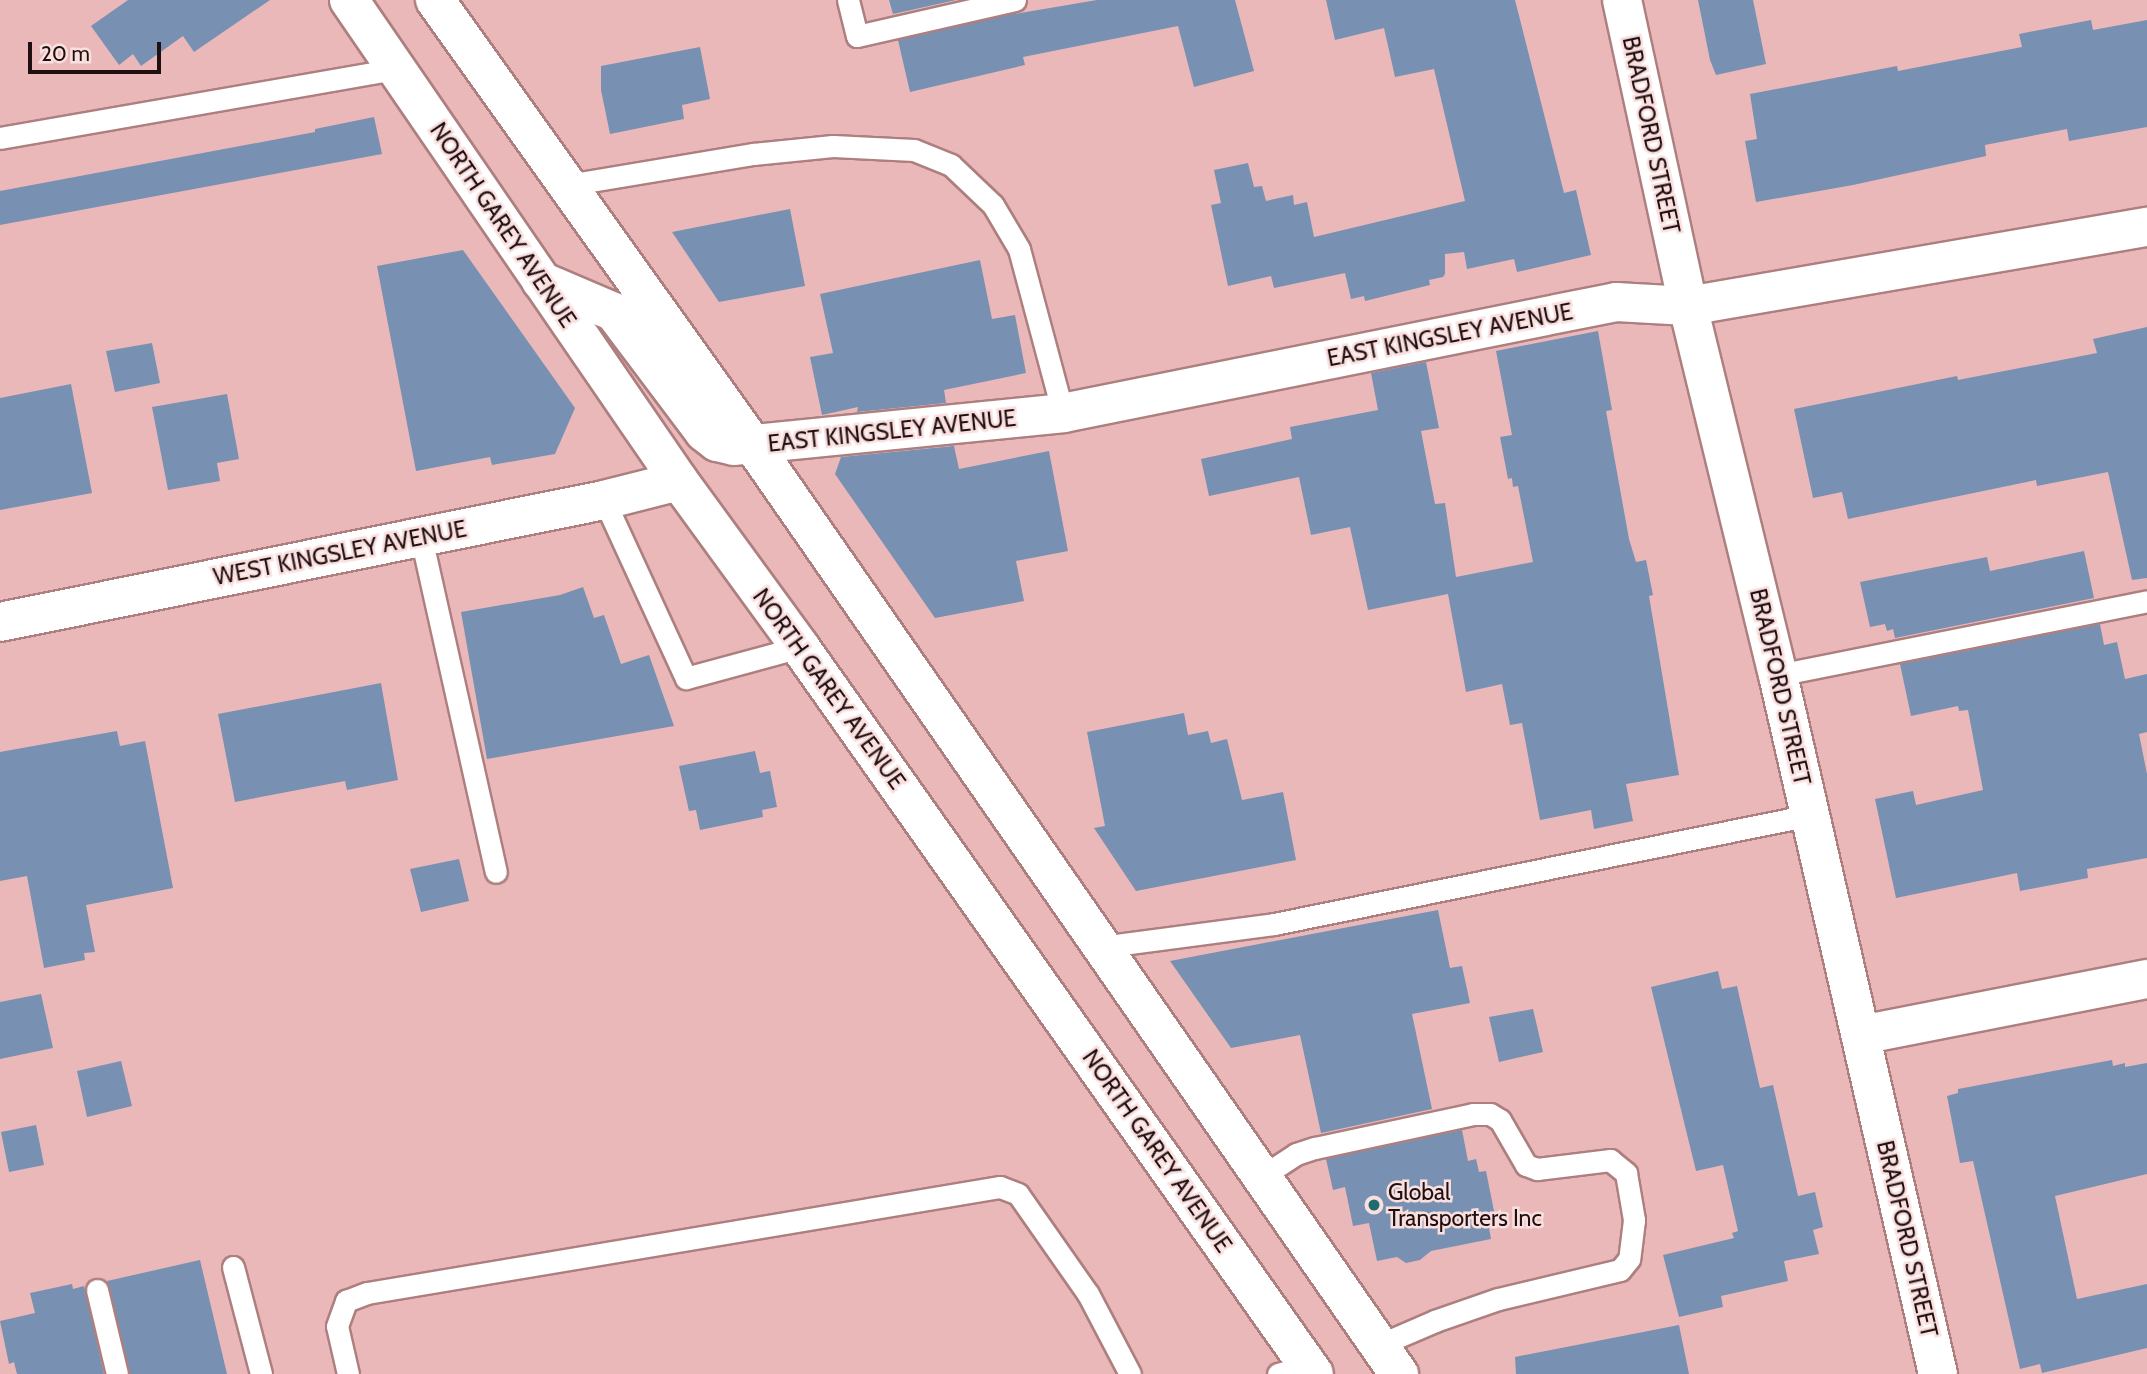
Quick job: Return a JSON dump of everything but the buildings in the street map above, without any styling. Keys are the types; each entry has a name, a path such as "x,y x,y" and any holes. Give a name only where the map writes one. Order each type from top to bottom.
{"street":[{"name":"NORTH GAREY AVENUE","path":"349,0 679,481 800,648 1300,1371"},
{"path":"435,0 753,445 1389,1359"},
{"name":"BRADFORD STREET","path":"1622,0 1688,306 1778,675 1938,1374"},
{"name":"EAST KINGSLEY AVENUE","path":"541,281 614,312 704,432 717,442 734,446 1063,413 1616,302 1688,306 2147,227"},
{"name":"WEST KINGSLEY AVENUE","path":"0,622 604,500 679,481"},
{"path":"1861,1035 2147,979"}],"lane":[{"path":"848,0 857,36 1014,0"},
{"path":"0,138 395,69"},
{"path":"567,185 753,154 833,146 914,150 951,165 993,205 1019,248 1063,413"},
{"path":"604,500 685,678 800,648"},
{"path":"421,537 496,872"},
{"path":"1778,675 2147,601"},
{"path":"1100,947 1275,925 1810,815"},
{"path":"1261,1177 1296,1154 1315,1147 1473,1114 1490,1114 1500,1120 1526,1165 1537,1169 1610,1160 1626,1173 1634,1220 1629,1259 1620,1270 1499,1299 1436,1321 1389,1359"},
{"path":"348,1374 337,1326 346,1301 367,1293 1000,1187 1018,1194 1088,1294 1130,1374"},
{"path":"233,1267 261,1374"},
{"path":"97,1290 117,1374"}],"place":[{"name":"Global Transporters Inc","path":"1374,1205"}]}
